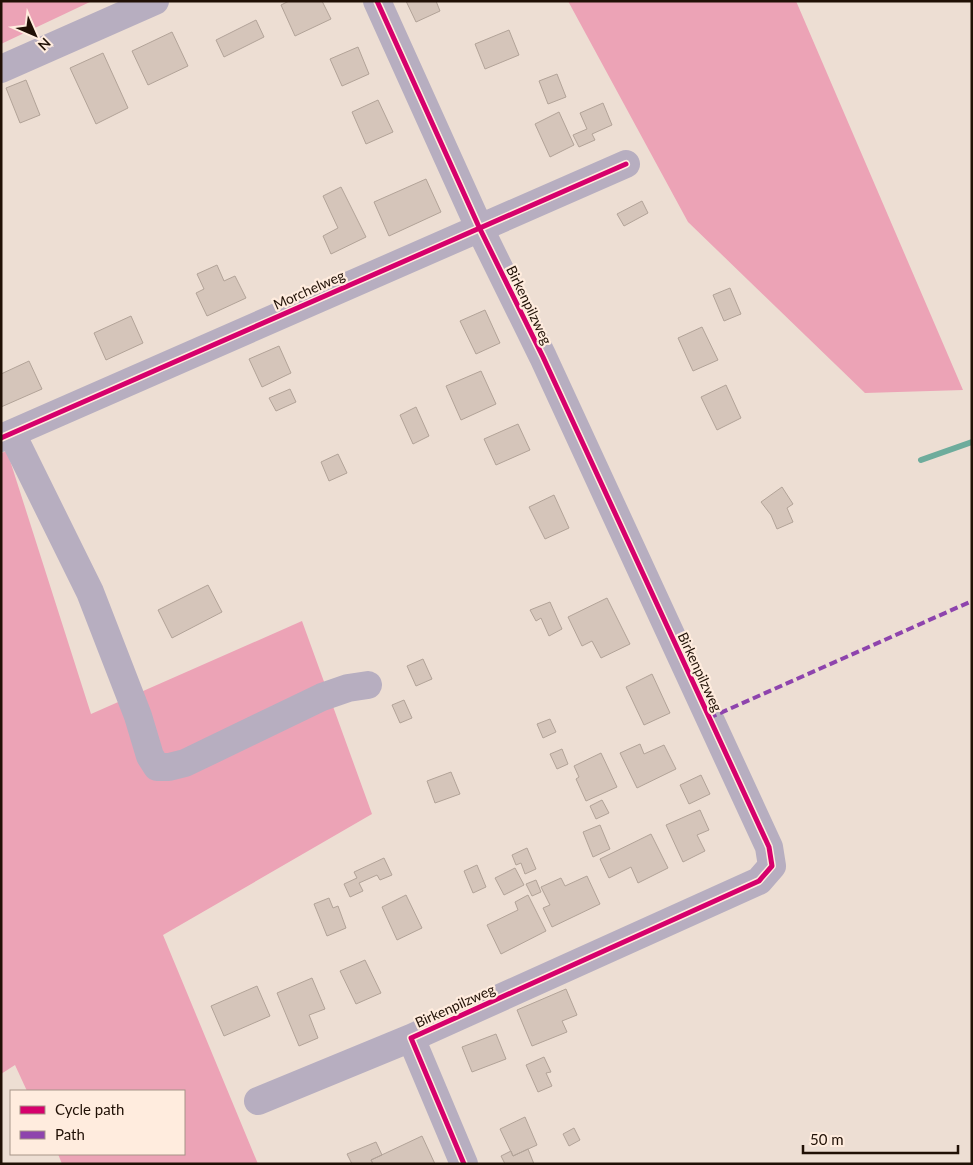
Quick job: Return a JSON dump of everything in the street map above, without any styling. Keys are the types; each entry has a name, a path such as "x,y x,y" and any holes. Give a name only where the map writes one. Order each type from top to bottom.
{"street":[{"path":"1,69 155,1"},
{"name":"Birkenpilzweg","path":"258,1101 411,1038 759,881 772,866 769,847 542,357 479,227 377,1"},
{"name":"Morchelweg","path":"7,436 626,164"},
{"path":"7,436 90,592 138,716 150,756 157,768 185,763 322,697 348,688 368,685"},
{"name":"Birkenpilzweg","path":"411,1038 464,1164"}],"shaded area":[{"path":"1,1 92,1 1,44"},
{"path":"568,1 796,1 963,390 865,393 688,222"},
{"path":"7,451 91,714 302,621 372,814 163,935 258,1164 62,1164 58,1155 185,1155 185,1090 27,1090 15,1065 1,1074 1,453"}],"building":[{"path":"289,1 322,1 331,19 295,36 281,5"},
{"path":"406,1 436,1 440,11 416,22"},
{"path":"256,20 264,37 224,57 216,40"},
{"path":"509,30 519,55 485,69 475,44"},
{"path":"172,32 188,66 148,85 132,51"},
{"path":"358,47 369,74 342,86 330,59"},
{"path":"103,53 128,108 96,124 70,68"},
{"path":"557,74 566,97 548,104 539,81"},
{"path":"26,80 40,115 20,123 6,88"},
{"path":"378,100 393,132 366,144 352,112"},
{"path":"603,103 612,125 592,134 595,140 579,147 573,135 587,129 580,113"},
{"path":"559,112 574,145 550,157 535,124"},
{"path":"426,179 441,212 389,236 374,202"},
{"path":"341,187 366,237 331,254 323,236 338,228 323,196"},
{"path":"642,201 648,213 624,226 617,214"},
{"path":"217,265 224,281 235,276 246,298 207,316 196,293 204,289 197,274"},
{"path":"730,288 741,314 724,321 713,295"},
{"path":"485,310 500,343 476,354 460,321"},
{"path":"131,316 143,343 106,360 94,333"},
{"path":"702,327 718,360 693,371 678,338"},
{"path":"279,346 291,373 262,387 249,359"},
{"path":"29,361 42,389 1,407 1,374"},
{"path":"481,371 496,404 461,420 446,386"},
{"path":"726,385 741,418 717,430 701,397"},
{"path":"290,389 296,402 276,411 269,398"},
{"path":"416,407 429,436 413,444 400,415"},
{"path":"518,424 530,450 496,465 484,439"},
{"path":"338,454 347,473 329,481 321,462"},
{"path":"782,487 793,504 787,508 793,522 777,529 771,515 761,502"},
{"path":"554,495 569,528 545,539 529,507"},
{"path":"208,585 222,612 172,638 158,610"},
{"path":"607,598 630,644 601,658 592,641 582,646 568,617"},
{"path":"550,602 562,629 549,636 541,618 536,621 530,610"},
{"path":"423,659 432,679 416,686 407,666"},
{"path":"652,674 670,713 644,725 626,687"},
{"path":"404,700 412,718 400,723 392,705"},
{"path":"550,719 556,732 543,738 537,724"},
{"path":"640,744 644,754 664,745 676,769 637,788 620,753"},
{"path":"562,749 568,764 557,769 550,754"},
{"path":"601,753 617,787 586,801 576,779 579,777 574,766"},
{"path":"451,772 460,794 435,803 427,781"},
{"path":"701,775 710,794 689,804 680,785"},
{"path":"602,800 609,813 596,819 590,806"},
{"path":"700,810 709,830 697,835 705,851 683,862 666,825"},
{"path":"600,825 610,849 593,857 583,832"},
{"path":"651,834 668,868 638,883 631,867 609,878 600,859"},
{"path":"527,848 536,869 525,874 521,863 516,865 512,855"},
{"path":"384,858 392,875 380,880 377,875 359,883 363,891 350,897 344,884 357,878 354,872"},
{"path":"477,865 486,887 473,893 464,871"},
{"path":"515,868 524,885 504,895 495,878"},
{"path":"587,876 600,904 552,927 543,908 550,905 541,887 561,878 565,886"},
{"path":"536,880 541,892 532,896 526,884"},
{"path":"406,895 422,928 397,940 382,907"},
{"path":"528,895 546,931 501,954 487,925 518,910 515,902"},
{"path":"329,898 333,908 338,906 346,928 327,936 314,904"},
{"path":"365,960 381,993 356,1004 340,971"},
{"path":"312,978 325,1009 309,1015 318,1038 299,1046 277,993"},
{"path":"257,986 270,1016 224,1036 211,1006"},
{"path":"566,989 577,1015 562,1021 567,1032 532,1046 517,1010"},
{"path":"496,1034 506,1059 472,1072 462,1047"},
{"path":"544,1057 551,1072 546,1073 552,1086 538,1092 526,1065"},
{"path":"525,1117 537,1145 513,1156 500,1129"},
{"path":"574,1128 580,1140 569,1146 563,1134"},
{"path":"422,1136 435,1164 373,1164 371,1160"},
{"path":"376,1142 382,1155 371,1160 373,1164 352,1164 347,1154"},
{"path":"528,1149 534,1164 505,1164 501,1156 511,1151 513,1156"}],"waterway":[{"path":"921,460 972,442"}],"marked path":[{"path":"709,718 972,601"}],"cycle path":[{"path":"377,1 479,227 543,357 769,847 772,866 759,881 411,1038 464,1164"},
{"path":"1,438 626,164"}]}
